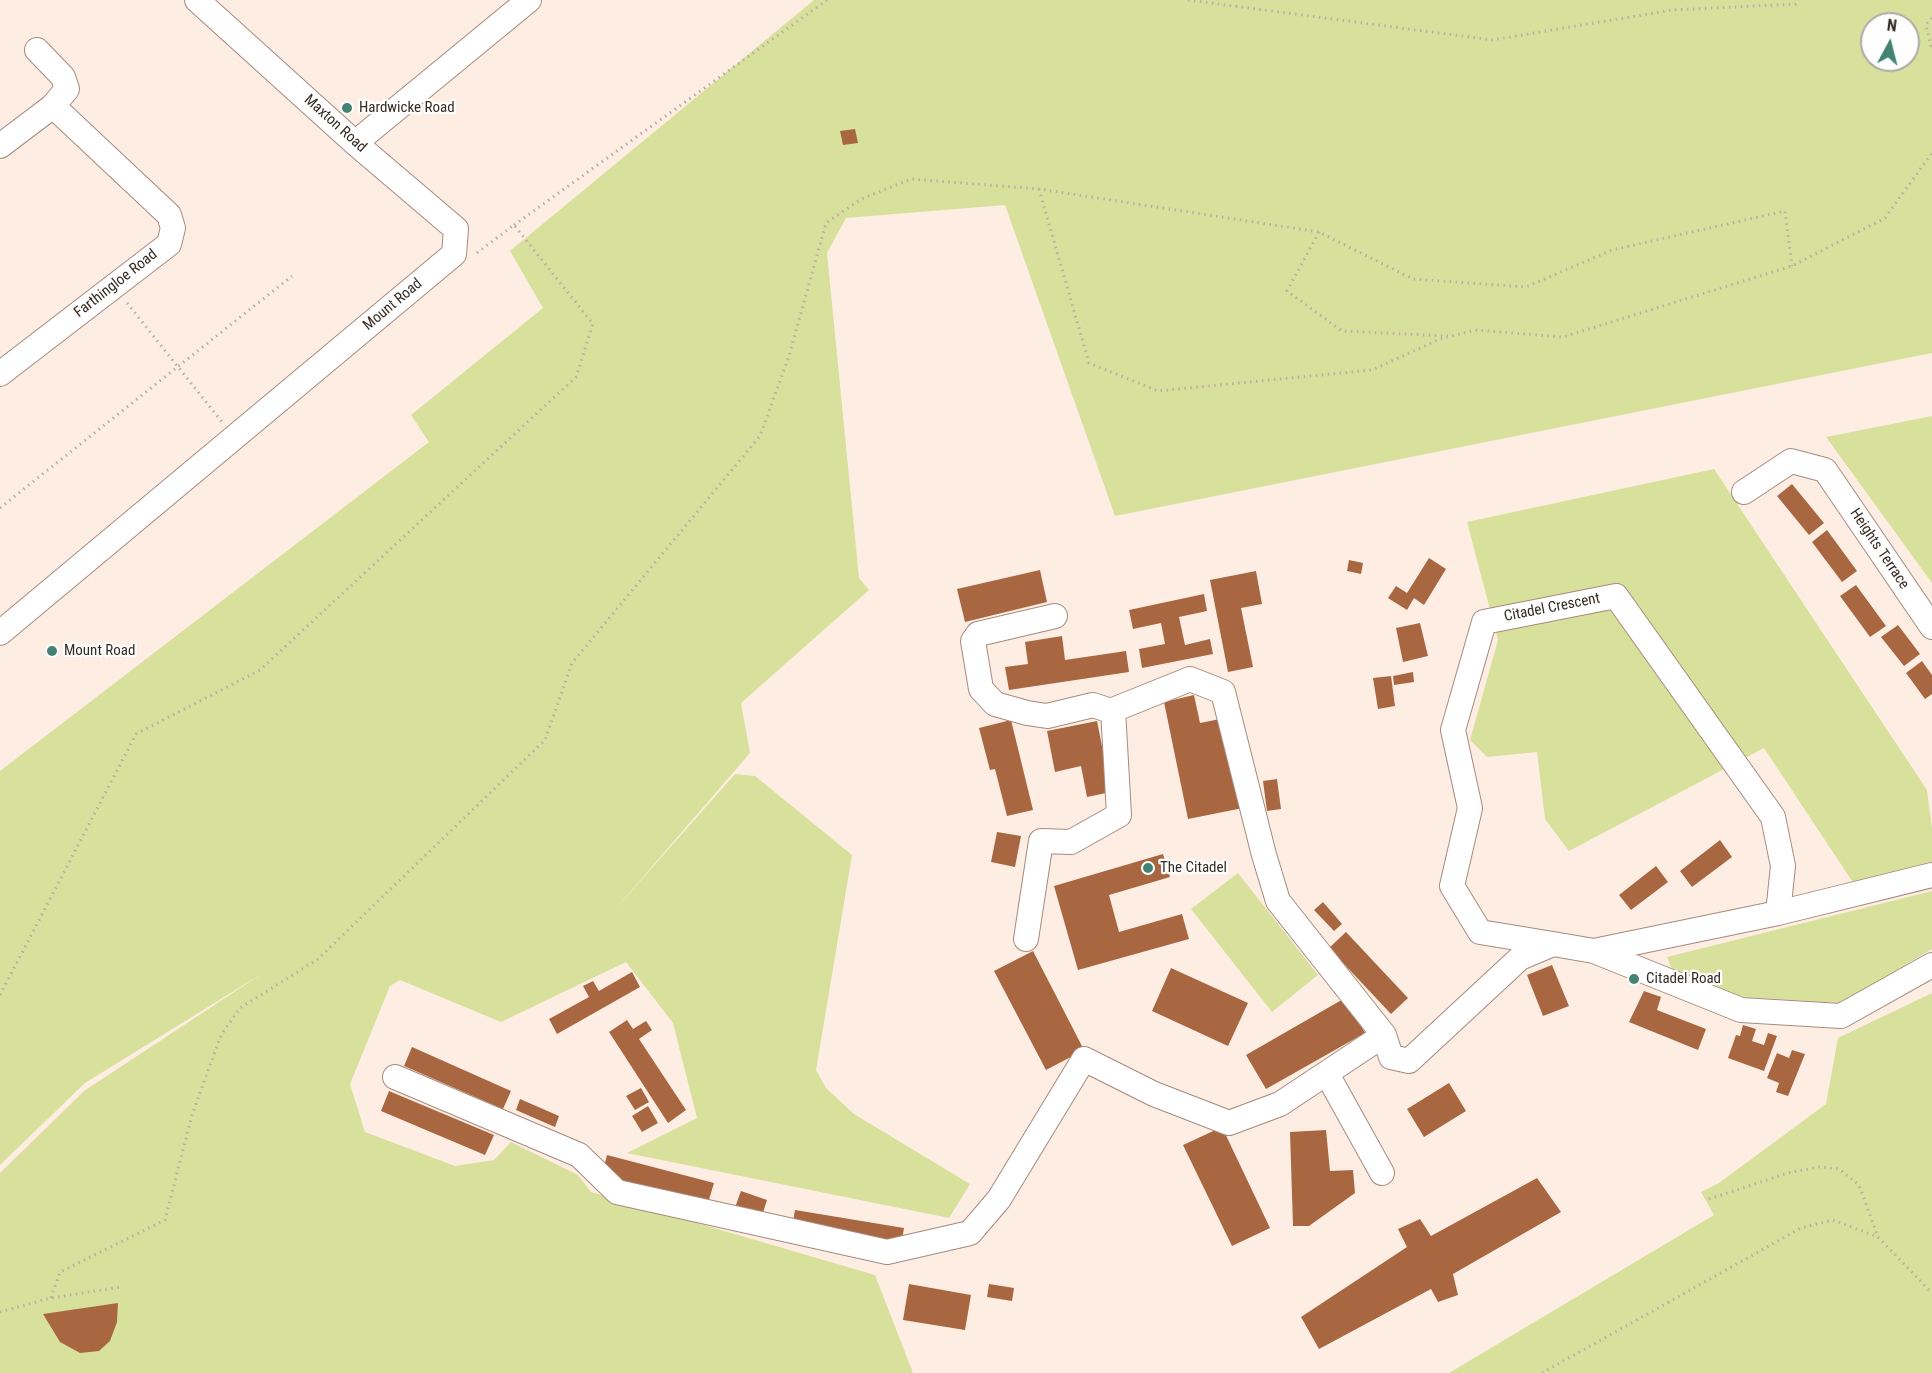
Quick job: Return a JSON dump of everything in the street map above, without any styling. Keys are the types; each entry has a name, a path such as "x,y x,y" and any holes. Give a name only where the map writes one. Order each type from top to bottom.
{"street":[{"name":"Maxton Road","path":"197,0 355,143 456,229 454,254"},
{"path":"355,143 529,0"},
{"path":"0,146 53,106 67,89 68,85 37,50"},
{"name":"Farthingloe Road","path":"0,374 169,244 173,228 169,215 53,106"},
{"name":"Mount Road","path":"0,633 454,254"},
{"name":"Heights Terrace","path":"1744,492 1791,461 1825,470 1932,627"},
{"name":"Citadel Crescent","path":"1553,944 1480,932 1452,886 1470,808 1453,730 1484,622 1616,596 1773,817 1783,866 1778,913"},
{"path":"1055,616 978,633 973,641 981,689 995,704 1047,716 1093,705 1114,712 1190,679 1223,692 1278,901 1384,1035 1391,1057 1409,1061 1520,958 1553,944 1594,951 1741,1010 1841,1016 1932,964"},
{"path":"1026,939 1041,841 1071,842 1119,815 1114,712"},
{"path":"1594,951 1778,913 1932,875"},
{"path":"395,1077 579,1155 617,1192 887,1252 970,1233 1005,1189 1084,1059 1154,1094 1229,1123 1280,1104 1384,1035"},
{"path":"1327,1074 1382,1173"}],"path":[{"path":"454,254 467,260 826,0"},
{"path":"1188,0 1492,40 1672,10 1796,4 1799,0"},
{"path":"1932,18 1926,25 1932,50"},
{"path":"1040,189 1089,363 1158,391 1372,370 1451,336 1475,330 1563,337 1792,266 1885,218 1932,153"},
{"path":"51,1298 60,1272 165,1220 192,1115 221,1035 240,1008 318,959 545,740 572,663 760,436 789,356 826,223 861,199 911,179 1040,189 1319,232 1413,279 1526,287 1612,250 1785,211 1792,266"},
{"path":"0,994 136,734 260,670 576,377 593,324 514,225"},
{"path":"1319,232 1287,291 1342,331 1451,336"},
{"path":"0,508 292,276"},
{"path":"114,286 234,438"},
{"path":"1709,1199 1788,1173 1819,1167 1839,1168 1859,1185 1878,1237 1932,1293"},
{"path":"1542,1373 1801,1228 1833,1220 1878,1237"},
{"path":"0,1312 51,1298 121,1287"}],"green space":[{"path":"814,0 1932,0 1932,353 1115,516 1005,205 846,218 827,253 859,578 869,590 741,703 750,753 612,913 735,774 755,776 852,855 816,1070 826,1088 854,1114 970,1184 949,1218 627,1153 697,1118 673,1023 626,962 501,1022 400,980 390,986 350,1084 365,1132 455,1166 494,1160 511,1142 578,1175 591,1192 875,1275 913,1373 0,1373 0,1173 84,1091 263,973 85,1083 0,1165 0,771 429,442 411,415 543,308 510,251"},
{"path":"1932,416 1932,583 1826,437"},
{"path":"1714,469 1927,790 1932,828 1932,867 1854,884 1764,748 1569,851 1545,819 1537,752 1487,757 1470,740 1498,640 1467,522"},
{"path":"1238,873 1318,975 1272,1012 1191,909"},
{"path":"1932,891 1932,949 1841,1003 1744,997 1673,972 1667,957"},
{"path":"1932,993 1932,1373 1449,1373 1714,1215 1701,1192 1719,1183 1826,1104 1838,1038"}],"building":[{"path":"855,129 858,143 843,145 840,131"},
{"path":"1792,484 1824,523 1809,535 1777,496"},
{"path":"1827,530 1857,571 1842,582 1812,542"},
{"path":"1429,558 1446,569 1424,605 1414,598 1407,610 1388,598 1396,586 1407,593"},
{"path":"1349,560 1363,563 1361,574 1347,571"},
{"path":"1040,570 1047,602 965,622 957,589"},
{"path":"1256,571 1262,604 1241,608 1253,667 1228,672 1210,580"},
{"path":"1856,585 1886,626 1870,637 1840,596"},
{"path":"1204,594 1207,611 1179,617 1185,645 1210,639 1213,654 1142,668 1139,649 1165,644 1161,623 1133,629 1129,610"},
{"path":"1420,623 1428,656 1403,662 1396,628"},
{"path":"1898,625 1920,654 1904,666 1881,637"},
{"path":"1062,636 1065,660 1126,651 1129,672 1009,690 1005,667 1028,664 1025,642"},
{"path":"1922,661 1932,675 1932,694 1925,699 1906,673"},
{"path":"1413,672 1414,682 1394,685 1393,676"},
{"path":"1391,676 1395,706 1378,709 1373,678"},
{"path":"1194,695 1200,723 1225,718 1243,808 1188,819 1164,702"},
{"path":"1011,720 1033,810 1007,816 995,769 990,770 979,728"},
{"path":"1097,721 1111,792 1087,797 1081,766 1055,772 1047,731"},
{"path":"1277,779 1281,809 1267,811 1263,781"},
{"path":"997,832 1021,836 1015,867 991,862"},
{"path":"1720,840 1732,857 1692,887 1680,871"},
{"path":"1163,854 1170,877 1109,895 1119,932 1182,914 1189,939 1078,970 1054,886"},
{"path":"1656,866 1668,882 1631,910 1619,895"},
{"path":"1323,902 1342,924 1334,931 1314,910"},
{"path":"1346,932 1408,998 1391,1014 1329,948"},
{"path":"1033,951 1084,1050 1046,1070 994,971"},
{"path":"1552,965 1569,1006 1543,1016 1527,975"},
{"path":"1171,968 1248,1003 1228,1046 1152,1011"},
{"path":"632,972 640,987 557,1034 549,1019 589,997 583,986 593,981 599,991"},
{"path":"1644,991 1661,997 1657,1010 1706,1029 1698,1050 1629,1022"},
{"path":"1345,998 1365,1033 1266,1089 1246,1055"},
{"path":"627,1020 633,1029 646,1021 652,1030 639,1039 686,1110 668,1123 609,1032"},
{"path":"1743,1025 1756,1029 1752,1041 1764,1045 1768,1033 1777,1036 1764,1071 1728,1058 1736,1035 1740,1036"},
{"path":"412,1047 511,1091 503,1109 404,1066"},
{"path":"1792,1050 1805,1054 1788,1096 1776,1092 1779,1083 1767,1078 1777,1053 1789,1058"},
{"path":"1449,1083 1466,1111 1424,1137 1407,1109"},
{"path":"641,1088 649,1102 635,1110 626,1096"},
{"path":"389,1091 494,1135 485,1155 381,1111"},
{"path":"520,1099 559,1116 555,1127 516,1110"},
{"path":"648,1106 658,1123 642,1132 632,1116"},
{"path":"1222,1127 1270,1228 1232,1246 1183,1145"},
{"path":"1326,1130 1330,1171 1353,1170 1355,1193 1309,1226 1293,1226 1290,1132"},
{"path":"607,1155 714,1183 708,1203 602,1175"},
{"path":"1537,1178 1561,1212 1453,1274 1458,1295 1438,1302 1431,1289 1319,1349 1301,1317 1407,1247 1398,1229 1420,1219 1431,1236"},
{"path":"741,1191 767,1200 760,1222 733,1213"},
{"path":"795,1210 904,1228 901,1246 792,1228"},
{"path":"909,1284 971,1295 965,1330 903,1320"},
{"path":"989,1284 1014,1288 1012,1301 987,1297"},
{"path":"118,1303 117,1322 110,1341 99,1351 80,1353 60,1342 43,1314"}],"place":[{"name":"Hardwicke Road","path":"347,108"},
{"name":"Mount Road","path":"52,651"},
{"name":"The Citadel","path":"1148,868"},
{"name":"Citadel Road","path":"1634,979"}]}
